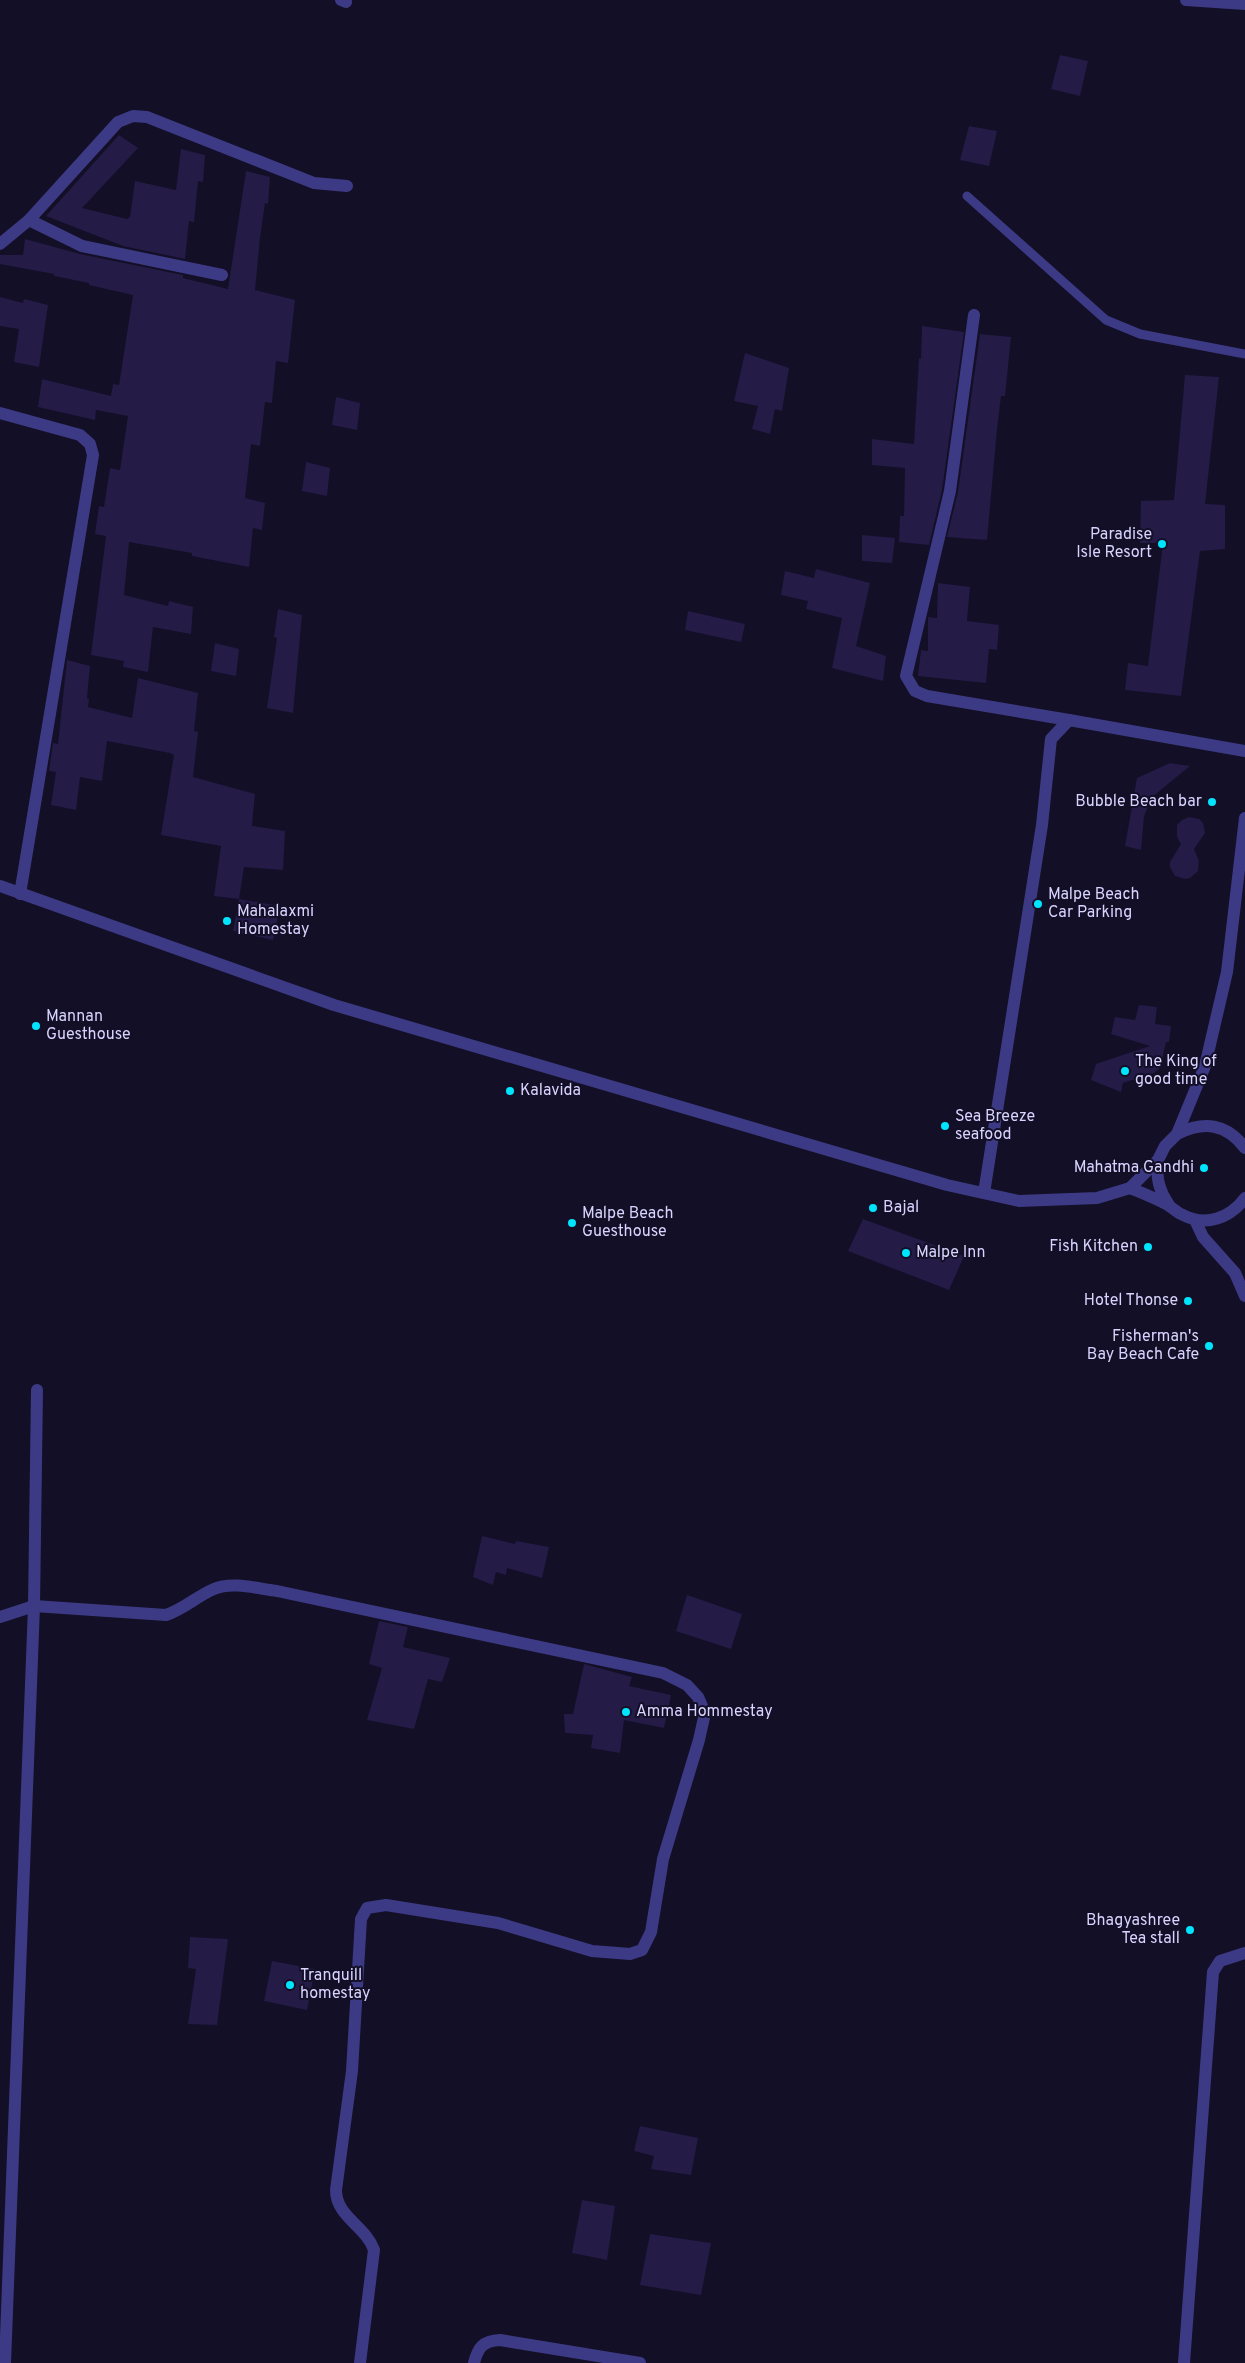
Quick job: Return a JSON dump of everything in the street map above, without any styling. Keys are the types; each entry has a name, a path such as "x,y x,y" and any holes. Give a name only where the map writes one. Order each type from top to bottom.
{"street":[{"path":"1186,0 1245,4"},
{"path":"0,244 29,220 118,122 133,116 147,117 314,183 346,186"},
{"path":"29,220 82,246 222,275"},
{"path":"974,315 950,491 906,676 916,691 927,696 1245,751"},
{"path":"0,413 80,435 90,444 93,455 20,894"},
{"path":"984,1193 1042,825 1052,739 1069,720"},
{"path":"1177,1134 1205,1066 1227,972 1245,818"},
{"path":"0,886 334,1006 937,1182 1019,1202 1097,1198 1130,1188 1158,1160 1165,1146 1177,1134 1191,1127 1208,1126 1224,1130 1238,1138 1245,1148"},
{"path":"1158,1160 1156,1177 1161,1192 1169,1205"},
{"path":"1130,1188 1169,1205 1181,1215 1196,1220 1211,1221 1226,1216 1238,1207 1245,1198"},
{"path":"1196,1220 1203,1237 1235,1273 1245,1296"},
{"path":"5,2363 34,1606 37,1390"},
{"path":"0,1617 34,1606 166,1615 178,1611 215,1588 226,1586 277,1591 663,1673 687,1685 698,1697 705,1713 699,1740 663,1859 651,1932 642,1950 630,1954 592,1951 498,1923 386,1905 367,1908 361,1919 352,2071 336,2190 338,2205 367,2236 374,2250 360,2363"},
{"path":"1184,2363 1213,1972 1220,1962 1245,1953"},
{"path":"474,2363 477,2350 484,2342 500,2340 640,2363"}],"lane":[{"path":"966,196 1106,320 1140,334 1245,354"}],"building":[{"path":"1060,55 1088,61 1080,96 1051,89"},
{"path":"969,126 997,131 989,166 960,160"},
{"path":"119,135 138,148 82,208 127,219 130,217 135,181 176,190 181,149 205,155 203,182 198,181 194,222 189,221 185,259 123,246 46,216"},
{"path":"246,171 270,177 268,204 265,203 260,238 255,290 295,300 288,363 276,361 272,403 265,402 260,446 251,444 245,498 265,503 262,530 253,528 249,567 192,556 192,553 129,542 124,595 168,606 169,601 193,607 191,634 153,627 148,672 123,667 124,661 91,655 106,536 95,534 99,506 104,507 110,468 120,470 128,416 96,410 95,420 38,407 42,379 111,396 113,384 119,385 133,295 54,276 54,274 0,264 0,255 23,255 25,239 80,254 183,275 183,278 228,289"},
{"path":"0,297 23,303 24,299 48,305 39,367 14,362 19,329 0,326"},
{"path":"922,326 964,332 942,490 929,545 899,542 900,516 904,516 905,468 872,465 872,439 914,444"},
{"path":"980,334 1011,337 1005,396 1001,396 997,429 987,540 947,537 958,492"},
{"path":"745,353 789,368 782,411 775,409 770,434 752,429 758,406 734,401"},
{"path":"1185,375 1219,377 1205,504 1225,505 1225,549 1200,551 1181,696 1125,690 1128,663 1148,666 1163,543 1140,543 1141,501 1174,500"},
{"path":"336,397 360,403 357,430 332,425"},
{"path":"306,462 330,468 327,496 302,491"},
{"path":"862,535 895,538 892,563 862,561"},
{"path":"816,569 870,583 856,646 886,656 883,681 832,668 842,618 806,609 808,601 781,595 785,571 814,578"},
{"path":"938,583 970,587 967,621 999,625 997,650 989,649 986,683 918,676 921,650 928,651 928,617 937,618"},
{"path":"278,609 302,615 293,713 267,708 277,638 274,637"},
{"path":"688,611 745,624 741,642 685,630"},
{"path":"215,643 239,649 236,676 211,671"},
{"path":"67,660 90,666 88,707 132,718 138,678 198,693 194,731 198,732 193,777 255,794 252,826 285,831 283,870 244,867 239,899 214,896 221,846 161,835 174,755 170,753 107,741 102,781 80,777 76,810 51,805 56,772 49,771 53,743 58,744"},
{"path":"1170,763 1190,766 1152,797 1144,816 1141,850 1125,846 1137,778"},
{"path":"1189,817 1199,819 1203,823 1205,833 1194,849 1199,861 1198,871 1190,878 1185,879 1175,876 1170,867 1170,862 1181,844 1177,837 1177,825"},
{"path":"239,899 280,906 273,940 233,931"},
{"path":"1139,1005 1157,1007 1155,1024 1171,1026 1169,1042 1166,1042 1160,1068 1154,1073 1123,1083 1121,1092 1091,1080 1096,1064 1150,1046 1111,1034 1115,1017 1135,1020"},
{"name":"Malpe Inn","path":"863,1219 964,1256 949,1290 848,1251"},
{"path":"482,1536 515,1544 516,1541 549,1547 542,1578 507,1568 506,1575 496,1572 493,1585 473,1577"},
{"path":"687,1595 742,1614 731,1649 676,1631"},
{"path":"379,1621 408,1627 403,1647 450,1658 442,1682 428,1679 414,1729 367,1720 382,1668 369,1664"},
{"path":"584,1664 632,1677 629,1686 671,1695 664,1728 624,1720 620,1753 591,1748 593,1735 565,1733 564,1714 573,1714"},
{"path":"190,1937 228,1939 217,2025 188,2024 196,1969 188,1968"},
{"name":"Tranquill homestay","path":"272,1961 315,1969 307,2010 264,2001"},
{"path":"640,2126 698,2138 691,2175 651,2169 654,2156 634,2151"},
{"path":"582,2200 615,2206 607,2260 572,2253"},
{"path":"650,2234 711,2243 701,2295 640,2285"}],"place":[{"name":"Paradise Isle Resort","path":"1162,544"},
{"name":"Bubble Beach bar","path":"1212,802"},
{"name":"Malpe Beach Car Parking","path":"1038,904"},
{"name":"Mahalaxmi Homestay","path":"227,921"},
{"name":"Mannan Guesthouse","path":"36,1026"},
{"name":"The King of good time","path":"1125,1071"},
{"name":"Kalavida","path":"510,1091"},
{"name":"Sea Breeze seafood","path":"945,1126"},
{"name":"Mahatma Gandhi","path":"1204,1168"},
{"name":"Bajal","path":"873,1208"},
{"name":"Malpe Beach Guesthouse","path":"572,1223"},
{"name":"Fish Kitchen","path":"1148,1247"},
{"name":"Malpe Inn","path":"906,1253"},
{"name":"Hotel Thonse","path":"1188,1301"},
{"name":"Fisherman's Bay Beach Cafe","path":"1209,1346"},
{"name":"Amma Hommestay","path":"626,1712"},
{"name":"Bhagyashree Tea stall","path":"1190,1930"},
{"name":"Tranquill homestay","path":"290,1985"}]}
